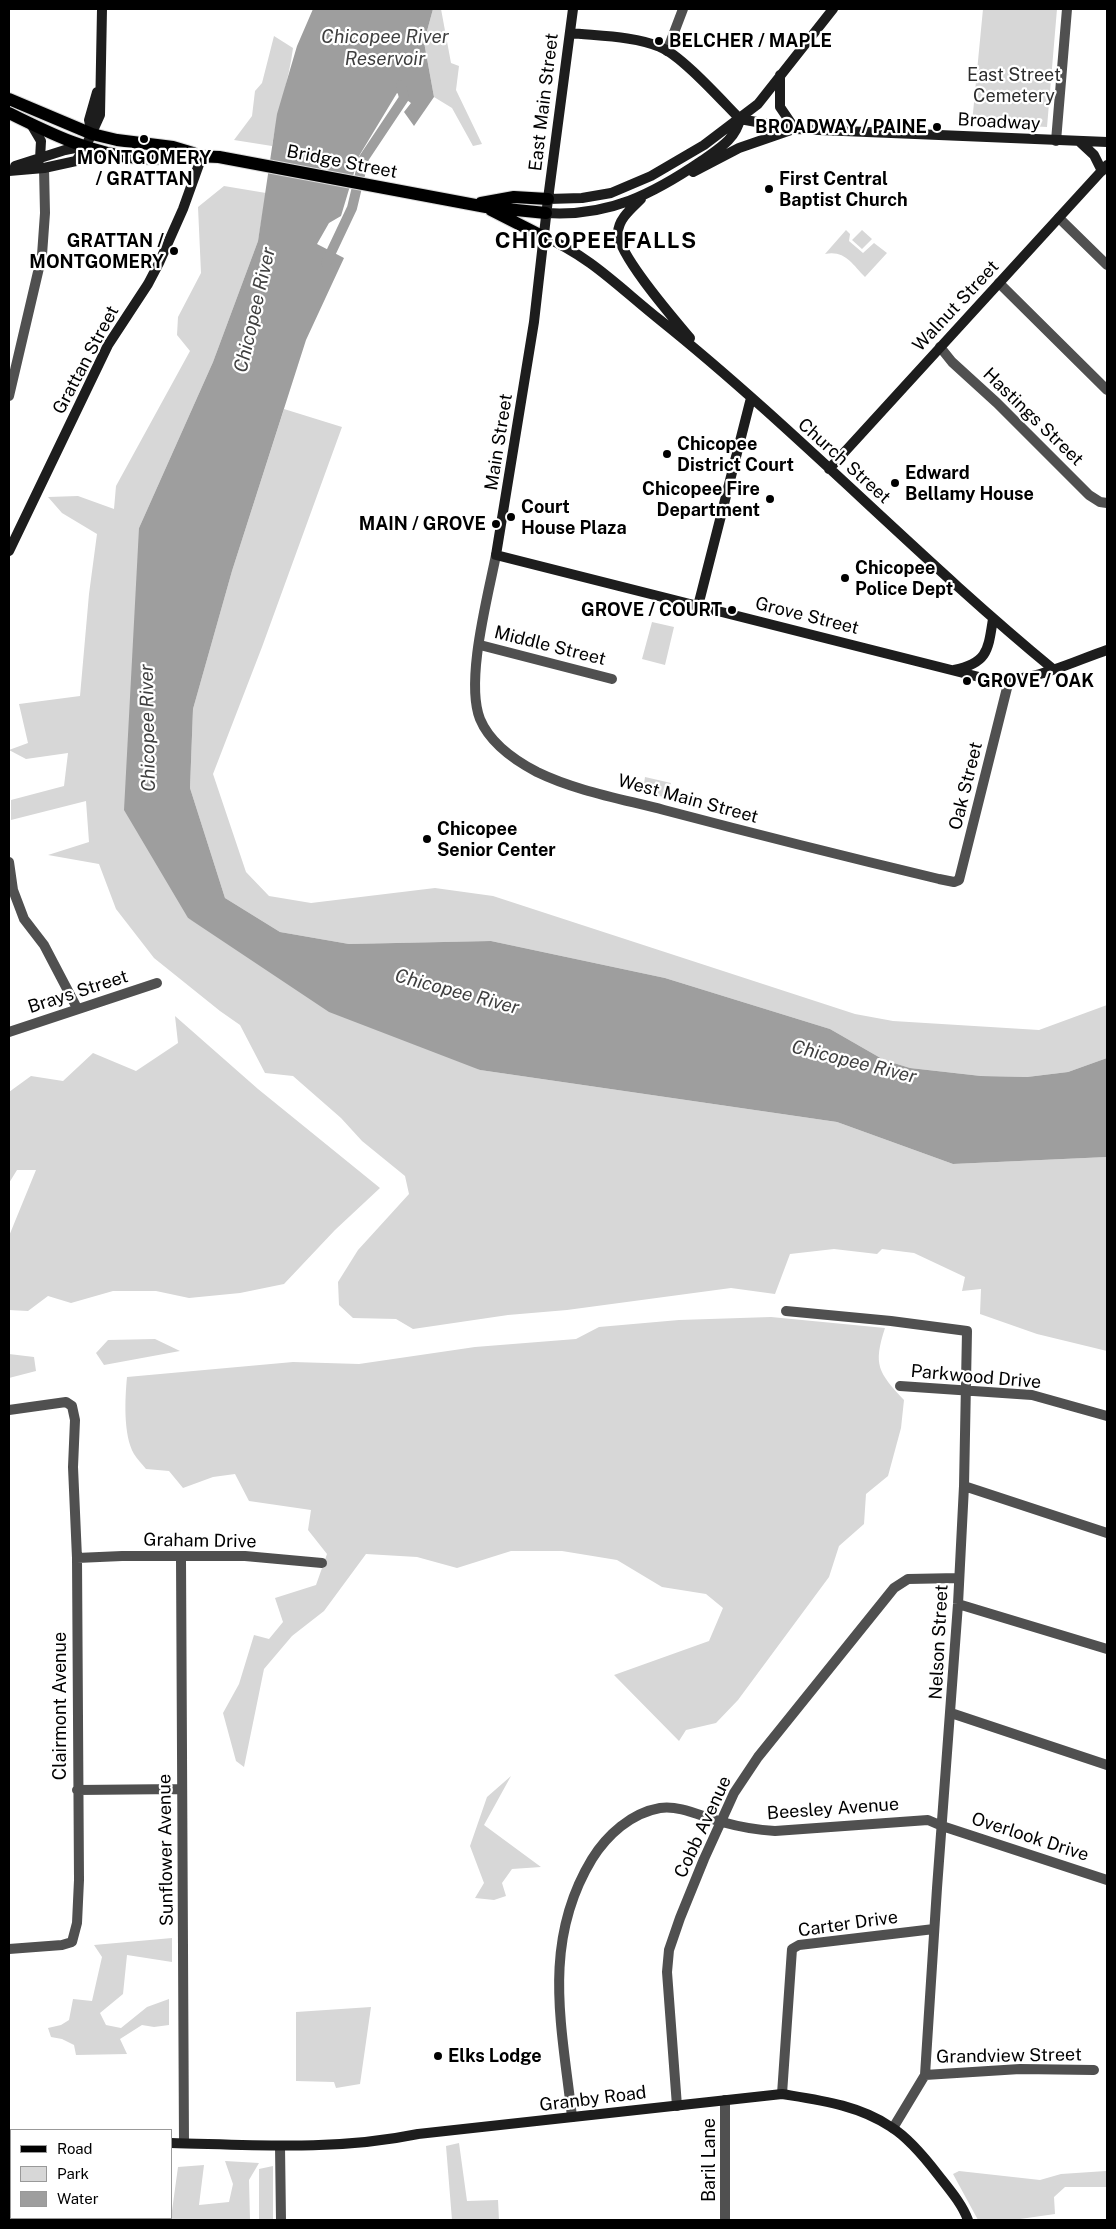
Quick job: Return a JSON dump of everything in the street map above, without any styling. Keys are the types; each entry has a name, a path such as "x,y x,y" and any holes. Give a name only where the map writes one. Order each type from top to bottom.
{"main road":[{"path":"42,163 57,166 76,161 89,140 100,115 102,9"},
{"name":"East Main Street","path":"548,199 573,9"},
{"path":"548,199 596,196 631,186 687,156 758,104 833,9"},
{"path":"570,33 636,41 661,47 682,63 740,119"},
{"path":"673,180 706,166 747,144 795,129 780,107 780,76"},
{"path":"9,99 89,140"},
{"path":"9,113 31,124 89,140"},
{"path":"546,213 572,213 597,210 643,197 673,180 728,140 738,128 740,119"},
{"name":"Broadway","path":"740,119 795,129 1107,142"},
{"path":"31,124 41,141 42,163"},
{"path":"9,169 42,163 65,150 89,140"},
{"name":"Bridge Street","path":"89,140 118,156 163,152 202,156 260,164 481,206 546,213"},
{"path":"1080,142 1105,168"},
{"name":"Grattan Street","path":"9,552 108,345 148,284 159,263 183,209 202,156"},
{"name":"Walnut Street","path":"828,469 1105,168"},
{"name":"Bridge Street","path":"481,206 514,197 548,199"},
{"name":"Church Street","path":"643,197 623,219 618,233 620,242 634,266 665,308 704,354"},
{"name":"Main Street","path":"496,555 534,322 548,199"},
{"path":"481,206 544,237"},
{"name":"Church Street","path":"544,237 556,242 604,273 704,354 993,619 1053,669"},
{"path":"698,606 751,398"},
{"name":"Grove Street","path":"496,555 987,679 1009,680 1025,678 1107,650"},
{"path":"953,671 971,666 982,658 988,646 993,619"},
{"name":"Granby Road","path":"172,2143 318,2146 782,2094 830,2102 870,2116 893,2128 933,2168 953,2194 968,2220"}],"street":[{"path":"666,51 683,9"},
{"path":"1056,141 1067,9"},
{"path":"9,396 42,255 45,213 42,163"},
{"path":"1059,218 1107,265"},
{"path":"999,283 1107,390"},
{"name":"Hastings Street","path":"940,347 952,362 997,403 1089,495 1100,502 1107,503"},
{"name":"Main Street","path":"475,689 480,645 496,555"},
{"name":"Middle Street","path":"480,645 612,679"},
{"name":"Oak Street","path":"939,879 954,882 959,880 1009,680"},
{"name":"West Main Street","path":"475,689 480,718 495,742 519,761 551,778 738,830 939,879"},
{"path":"9,862 13,890 24,919 44,945 77,1008"},
{"name":"Brays Street","path":"9,1032 157,983"},
{"name":"Nelson Street","path":"786,1311 967,1331 964,1486 958,1604 925,2074 893,2128"},
{"name":"Parkwood Drive","path":"900,1386 1032,1395 1107,1416"},
{"name":"Clairmont Avenue","path":"9,1410 66,1402 72,1406 75,1420 73,1467 77,1558 79,1880 77,1923 72,1942 62,1945 9,1949"},
{"path":"964,1486 1107,1533"},
{"name":"Graham Drive","path":"77,1558 245,1556 322,1564"},
{"name":"Sunflower Avenue","path":"181,1557 184,2143"},
{"name":"Cobb Avenue","path":"677,2106 667,1972 669,1950 680,1918 734,1793 758,1757 894,1588 908,1579 959,1578"},
{"path":"958,1604 1107,1648"},
{"path":"951,1713 1107,1764"},
{"path":"77,1790 181,1789"},
{"name":"Beesley Avenue","path":"572,2118 558,1970 565,1919 586,1869 598,1849 618,1828 640,1814 662,1808 688,1811 721,1822 751,1829 775,1831 919,1819 928,1820 942,1826"},
{"name":"Overlook Drive","path":"942,1826 1107,1880"},
{"name":"Carter Drive","path":"782,2094 792,1949 798,1945 934,1929"},
{"name":"Grandview Street","path":"925,2074 1020,2069 1094,2070"},
{"name":"Baril Lane","path":"725,2100 725,2220"},
{"path":"280,2146 281,2220"}],"green space":[{"path":"433,9 441,9 451,63 459,66 456,90 482,144 473,146 452,108 434,97 424,42"},
{"name":"East Street Cemetery","path":"983,9 1057,9 1047,127 972,123"},
{"path":"274,36 293,48 272,146 234,140 252,116 255,91 262,83"},
{"path":"224,186 266,193 258,241 213,362 139,528 188,918 480,1070 837,1122 953,1164 1107,1157 1107,1351 1037,1334 980,1314 981,1289 962,1291 965,1277 914,1253 882,1249 877,1254 834,1249 790,1254 775,1294 731,1288 567,1310 508,1315 413,1329 396,1319 353,1318 339,1305 338,1282 358,1250 409,1194 405,1176 362,1141 341,1118 293,1076 265,1073 240,1025 154,958 116,909 99,864 48,855 89,842 86,801 11,820 11,800 64,786 68,753 26,759 9,750 28,743 19,704 80,696 89,594 97,534 62,513 48,497 78,496 114,509 116,486 190,351 177,335 178,317 201,273 198,207"},
{"path":"846,230 850,234 849,241 863,253 874,243 887,253 865,277 843,256 832,253 825,254"},
{"path":"862,230 872,239 862,249 852,240"},
{"path":"284,409 342,427 262,647 213,774 246,872 269,896 311,903 435,888 493,896 855,1014 893,1021 1039,1030 1107,1005 1107,1058 1068,1072 1027,1077 981,1076 910,1068 884,1060 830,1029 665,978 491,941 349,944 280,932 225,898 190,788 193,709 232,571"},
{"path":"652,622 674,627 665,665 642,659"},
{"path":"645,777 671,783 666,798 643,791"},
{"path":"175,1016 258,1089 380,1188 335,1230 284,1284 240,1293 189,1298 156,1291 113,1291 71,1303 48,1296 28,1311 9,1310 9,1236 36,1170 17,1170 9,1183 9,1092 31,1076 63,1081 93,1053 136,1071 178,1043"},
{"path":"771,1317 885,1328 879,1351 880,1367 888,1382 904,1400 901,1428 888,1476 866,1494 864,1524 839,1546 829,1577 738,1700 716,1723 686,1730 679,1741 614,1675 709,1641 723,1608 706,1594 662,1587 617,1560 562,1551 511,1551 457,1568 417,1557 366,1554 324,1611 292,1636 264,1669 244,1767 236,1761 223,1713 239,1684 254,1635 269,1639 283,1622 275,1598 316,1585 327,1554 308,1530 311,1510 249,1501 235,1474 213,1477 183,1488 169,1471 146,1469 134,1454 128,1437 125,1406 127,1377 293,1362 359,1364 475,1347 576,1339 599,1327 679,1320"},
{"path":"155,1339 180,1351 104,1365 96,1353 108,1340"},
{"path":"9,1354 34,1357 36,1371 9,1378"},
{"path":"511,1776 484,1825 541,1867 512,1869 502,1883 506,1896 494,1900 475,1898 484,1883 470,1846 487,1797"},
{"path":"172,1938 172,1962 127,1955 123,1994 100,2013 106,2025 121,2028 147,2007 169,1999 169,2025 154,2027 142,2025 120,2039 127,2054 76,2055 74,2045 62,2039 51,2037 48,2028 61,2025 69,2020 73,1999 92,2001 102,1957 94,1945"},
{"path":"371,2007 360,2084 336,2088 334,2082 296,2081 296,2012"},
{"path":"459,2143 467,2201 498,2200 499,2220 452,2220 446,2146"},
{"path":"225,2161 259,2163 249,2180 250,2220 133,2220 172,2219 178,2167 204,2165 199,2205 229,2202 233,2184"},
{"path":"10,2163 10,2219 22,2220 9,2220"},
{"path":"273,2166 273,2220 259,2220 259,2169"},
{"path":"959,2171 1040,2180 1061,2174 1106,2171 1107,2187 1065,2187 1054,2197 1055,2214 1013,2220 978,2220 953,2174"}],"water":[{"path":"313,9 433,9 424,42 434,97 414,126 404,112 411,103 397,93 359,156 341,216 329,223 317,244 344,258 306,340 232,571 193,709 190,788 225,898 280,932 349,944 491,941 665,978 830,1029 884,1060 910,1068 981,1076 1027,1077 1068,1072 1107,1058 1107,1157 953,1164 837,1122 480,1070 329,1012 188,918 124,810 139,528 213,362 258,241 277,114 297,46"}],"waterway":[{"path":"326,263 352,208 364,158 404,98 401,85"}],"place":[{"name":"BELCHER / MAPLE","path":"659,41"},
{"name":"BROADWAY / PAINE","path":"937,127"},
{"name":"MONTGOMERY / GRATTAN","path":"144,139"},
{"name":"First Central Baptist Church","path":"769,189"},
{"name":"GRATTAN / MONTGOMERY","path":"174,251"},
{"name":"Chicopee District Court","path":"667,454"},
{"name":"Edward Bellamy House","path":"895,483"},
{"name":"Chicopee Fire Department","path":"770,499"},
{"name":"Court House Plaza","path":"511,517"},
{"name":"MAIN / GROVE","path":"496,524"},
{"name":"Chicopee Police Dept","path":"845,578"},
{"name":"GROVE / COURT","path":"732,610"},
{"name":"GROVE / OAK","path":"967,681"},
{"name":"Chicopee Senior Center","path":"427,839"},
{"name":"Elks Lodge","path":"438,2056"}],"district":[{"name":"CHICOPEE FALLS","path":"596,241"}],"water label":[{"name":"Chicopee River Reservoir","path":"385,48"},
{"name":"Chicopee River","path":"255,310"},
{"name":"Chicopee River","path":"148,728"},
{"name":"Chicopee River","path":"457,992"},
{"name":"Chicopee River","path":"854,1062"}]}
